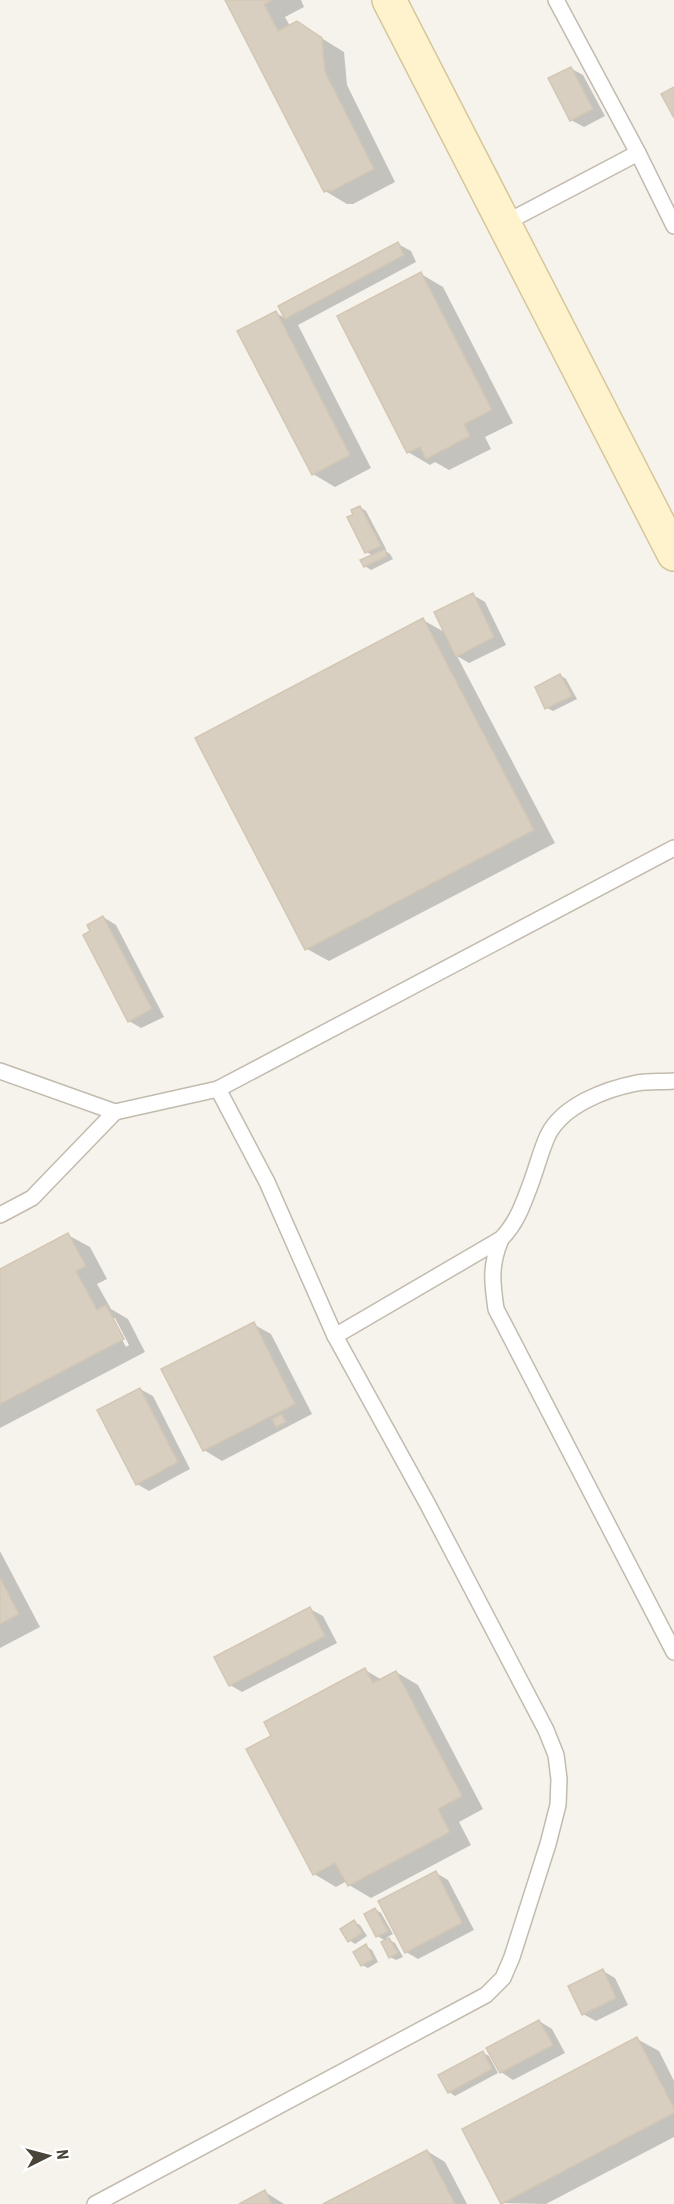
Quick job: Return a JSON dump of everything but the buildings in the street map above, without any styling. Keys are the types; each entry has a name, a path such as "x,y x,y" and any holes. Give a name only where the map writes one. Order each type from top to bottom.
{"street":[{"path":"389,0 506,223 674,554"}],"lane":[{"path":"556,0 638,153 674,226"},
{"path":"506,223 638,153"},
{"path":"0,1071 115,1112 218,1089 674,848"},
{"path":"335,1336 501,1239 511,1229 522,1207 548,1135 560,1118 582,1103 610,1090 639,1083 674,1081"},
{"path":"95,2204 486,1995 503,1978 548,1844 558,1805 559,1779 556,1755 546,1731 432,1513 335,1336 267,1182 218,1089"},
{"path":"0,1215 32,1198 115,1112"},
{"path":"501,1239 494,1256 492,1278 496,1309 674,1652"}]}
